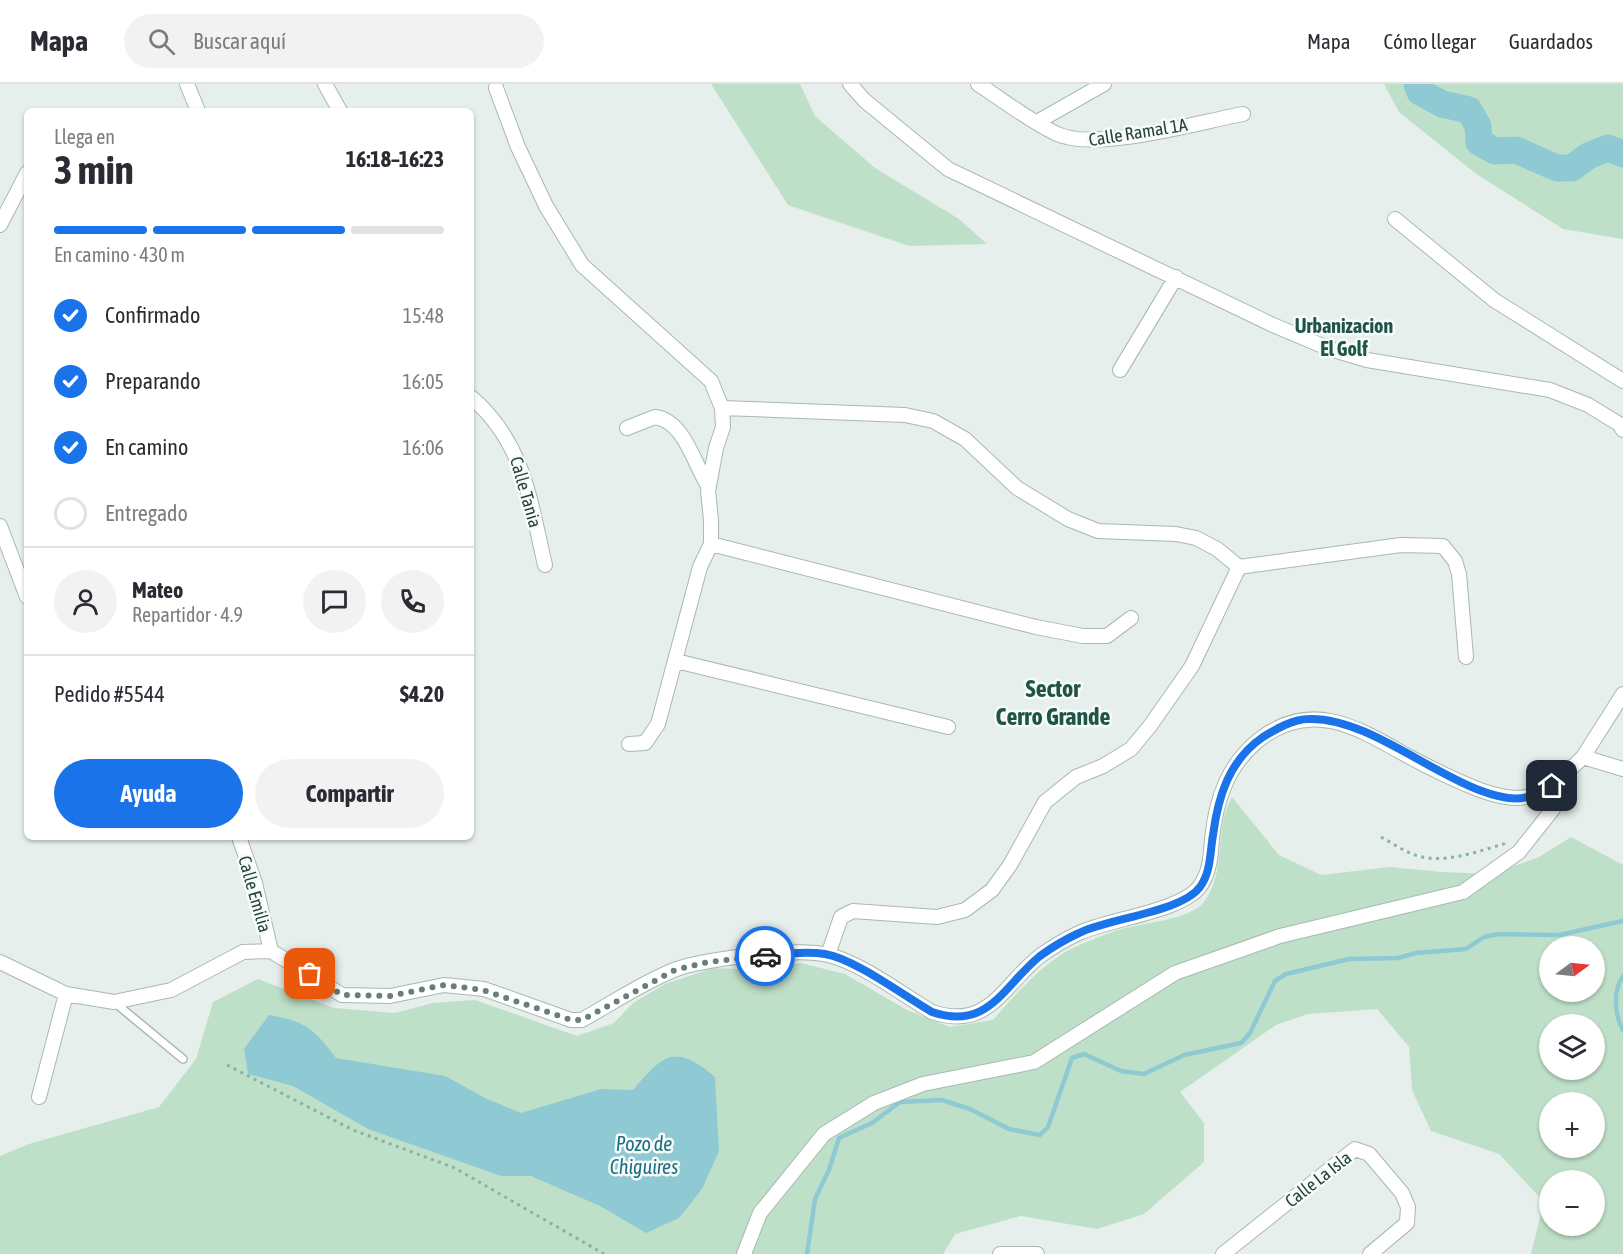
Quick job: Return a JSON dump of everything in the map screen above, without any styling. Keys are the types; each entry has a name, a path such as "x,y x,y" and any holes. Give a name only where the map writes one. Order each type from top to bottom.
{"street":[{"path":"187,84 197,108"},
{"path":"325,84 338,108"},
{"path":"850,84 864,100 948,169 1330,349 1367,360 1550,390 1588,405 1619,424 1623,430"},
{"name":"Calle Ramal 1A","path":"978,84 1056,134 1083,141 1108,140 1244,114"},
{"path":"1037,122 1104,84"},
{"path":"496,88 518,147 546,206 582,265 711,381 722,408 723,427 709,486 711,544 700,567 666,700 650,739 645,743 630,744"},
{"path":"0,225 24,179"},
{"path":"1395,219 1494,300 1623,381"},
{"path":"1120,370 1176,277"},
{"name":"Calle Tania","path":"474,400 507,435 520,460 545,565"},
{"path":"722,408 905,415 933,421 965,440 1017,488 1068,519 1098,531 1176,534 1196,538 1217,549 1239,567 1401,545 1443,546 1455,561 1459,574 1466,657"},
{"path":"627,428 655,417 669,422 680,433 709,486"},
{"path":"0,526 24,589"},
{"path":"711,544 1036,627 1083,636 1107,636 1131,618"},
{"path":"828,955 841,917 853,911 937,917 965,910 992,890 1010,865 1045,802 1076,777 1103,766 1131,749 1150,726 1191,666 1239,567"},
{"path":"676,661 948,727"},
{"path":"0,962 66,994 114,1002 171,990 243,952 271,951 342,995 390,996 444,985 454,986 483,990 571,1020 582,1020 675,970 708,962 805,952 828,955 848,963 932,1012 946,1016 970,1016 990,1006 1040,956 1079,933 1186,900 1201,886 1210,863 1214,825 1225,780 1241,758 1260,739 1282,726 1307,718 1336,721 1369,732 1455,780 1492,795 1526,798 1552,786 1583,757 1623,694"},
{"path":"1583,757 1623,770"},
{"path":"744,1254 760,1213 824,1134 874,1103 923,1084 1034,1062 1175,973 1280,936 1463,892 1519,852 1553,809 1568,771"},
{"name":"Calle Emilia","path":"240,840 255,883 271,951"},
{"path":"39,1097 66,994"},
{"name":"Calle La Isla","path":"1223,1254 1355,1149 1369,1154 1384,1169 1402,1193 1408,1207 1407,1223 1370,1254"},
{"path":"1000,1254 1037,1254"}],"lane":[{"path":"114,1002 183,1059"}],"path":[{"path":"1381,837 1412,854 1434,859 1455,857 1512,841"},
{"path":"227,1065 353,1130 455,1168 604,1254"}],"green space":[{"path":"711,84 800,84 815,116 875,168 959,219 987,244 909,246 788,205"},
{"path":"1384,84 1623,84 1623,239 1563,229 1475,173 1399,112"},
{"path":"1232,797 1279,855 1321,875 1390,867 1492,874 1539,857 1571,837 1623,865 1623,1254 1531,1254 1539,1222 1539,1236 1605,1236 1605,1170 1539,1170 1539,1197 1499,1154 1431,1131 1412,1090 1409,1047 1377,1009 1308,1014 1276,1025 1180,1092 1204,1123 1204,1162 1144,1214 1097,1229 1021,1216 955,1234 943,1254 0,1254 0,1156 29,1144 159,1107 196,1059 213,1002 258,979 334,1008 395,1013 433,1003 475,1000 577,1036 614,1023 633,1003 665,984 713,968 760,970 801,963 845,974 907,1010 950,1027 993,1020 1040,971 1071,949 1118,930 1176,917 1197,908 1204,902 1216,877 1223,822"}],"water":[{"name":"Pozo de Chiguires","path":"269,1015 292,1020 308,1028 336,1058 445,1076 485,1098 521,1113 601,1089 633,1090 662,1061 671,1057 690,1060 715,1077 719,1151 702,1189 679,1218 646,1233 600,1206 531,1176 501,1176 368,1129 293,1086 248,1074 244,1049"}],"waterway":[{"path":"1417,84 1420,92 1442,104 1469,110 1478,126 1479,142 1495,151 1516,150 1557,168 1572,168 1588,156 1608,148 1623,154"},
{"path":"807,1254 815,1199 829,1170 839,1138 872,1123 900,1102 942,1100 970,1109 1009,1129 1040,1135 1048,1127 1072,1058 1084,1054 1121,1071 1144,1074 1184,1055 1241,1043 1250,1033 1275,981 1286,974 1349,959 1398,958 1416,953 1466,949 1484,937 1498,934 1559,935 1623,921"},
{"path":"1623,976 1616,995 1618,1017 1623,1030"}],"way so far":[{"path":"310,974 342,995 390,996 444,985 483,990 571,1020 582,1020 675,970 708,962 765,956"}],"district":[{"name":"Urbanizacion El Golf","path":"1344,336"},
{"name":"Sector Cerro Grande","path":"1053,702"}],"route":[{"path":"765,956 805,952 828,955 848,963 932,1012 946,1016 970,1016 990,1006 1040,956 1079,933 1186,900 1201,886 1210,863 1215,821 1225,780 1241,758 1260,739 1282,726 1307,718 1336,721 1369,732 1455,780 1492,795 1526,798 1552,786"}]}
